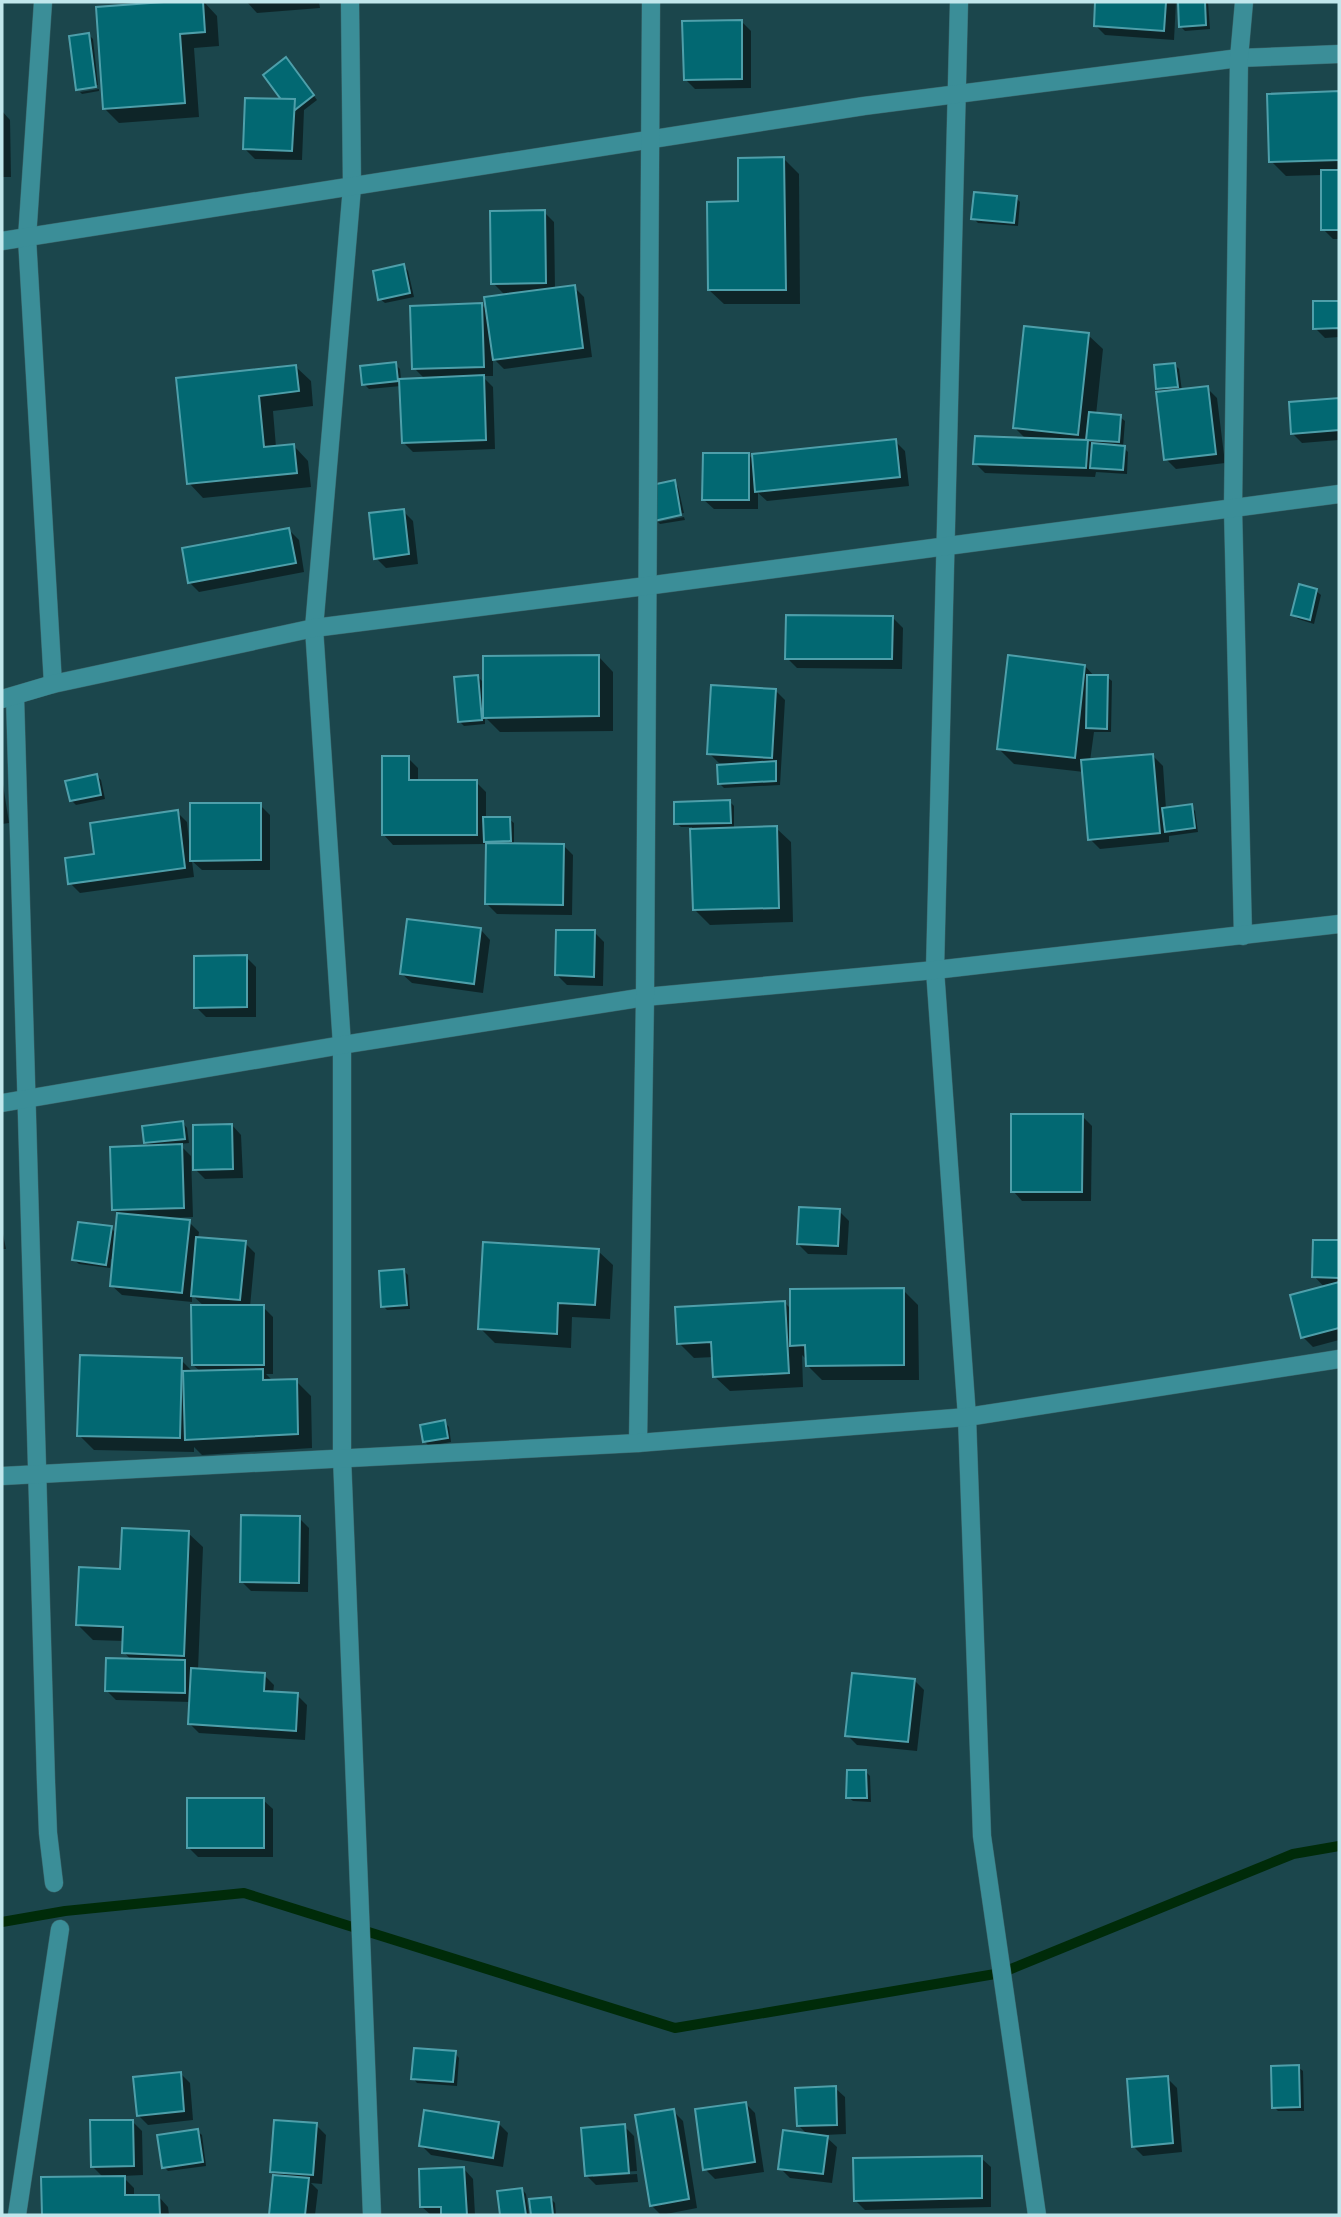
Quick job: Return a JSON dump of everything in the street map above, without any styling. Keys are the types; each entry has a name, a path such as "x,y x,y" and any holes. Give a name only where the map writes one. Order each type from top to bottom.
{"street":[{"path":"43,2 27,238 53,684"},
{"path":"350,2 352,187 314,628 342,1045 342,1457 372,2215"},
{"path":"638,1443 645,997 651,2"},
{"path":"959,2 935,970 967,1416 982,1836 1037,2215"},
{"path":"1243,936 1233,508 1239,58 1244,2"},
{"path":"2,241 864,106 1239,58 1339,54"},
{"path":"54,1883 47,1820 27,1098 8,698 53,684 314,628 1339,494"},
{"path":"2,1103 645,997 935,970 1339,924"},
{"path":"2,1476 638,1443 967,1416 1339,1359"},
{"path":"17,2215 60,1929"}],"building":[{"path":"203,2 205,32 180,34 185,103 103,109 96,7"},
{"path":"1095,2 1166,2 1164,31 1094,26"},
{"path":"1178,2 1205,2 1206,25 1179,27"},
{"path":"742,20 742,79 684,80 682,21"},
{"path":"89,33 96,87 76,90 69,36"},
{"path":"286,57 314,95 291,113 263,75"},
{"path":"1339,91 1339,160 1269,162 1267,94"},
{"path":"245,98 295,99 292,151 243,149"},
{"path":"784,157 786,290 708,290 707,202 738,201 738,158"},
{"path":"1321,170 1339,170 1339,230 1321,230"},
{"path":"974,192 1017,196 1014,223 971,219"},
{"path":"545,210 546,283 491,284 490,211"},
{"path":"404,264 410,293 378,300 373,271"},
{"path":"575,285 583,348 493,360 484,297"},
{"path":"1313,301 1339,301 1339,328 1313,329"},
{"path":"482,303 484,367 412,369 410,306"},
{"path":"1024,326 1089,333 1078,435 1013,428"},
{"path":"396,362 398,381 362,385 360,366"},
{"path":"1175,363 1178,387 1156,389 1154,365"},
{"path":"296,365 299,391 259,396 264,447 294,444 297,473 187,484 176,378"},
{"path":"484,375 486,440 402,443 399,379"},
{"path":"1208,386 1216,454 1164,460 1156,392"},
{"path":"1339,398 1339,430 1291,434 1289,402"},
{"path":"1089,412 1121,415 1119,442 1086,440"},
{"path":"975,436 1088,440 1086,468 973,464"},
{"path":"896,439 900,477 755,492 752,454"},
{"path":"1092,443 1125,446 1123,470 1090,468"},
{"path":"703,453 749,453 749,500 702,500"},
{"path":"675,480 681,515 654,521 647,486"},
{"path":"404,509 409,554 374,559 369,513"},
{"path":"289,528 296,563 188,583 182,548"},
{"path":"1299,584 1317,589 1310,620 1291,615"},
{"path":"786,615 893,616 892,659 785,659"},
{"path":"599,655 599,716 483,718 483,656"},
{"path":"1008,655 1085,665 1075,758 997,749"},
{"path":"478,675 482,720 458,722 454,677"},
{"path":"1087,675 1108,675 1107,729 1086,728"},
{"path":"711,685 776,689 772,758 707,754"},
{"path":"1153,754 1160,833 1088,840 1081,760"},
{"path":"382,756 409,756 409,780 477,780 477,835 382,835"},
{"path":"776,761 776,781 718,784 717,765"},
{"path":"97,774 101,795 70,801 65,781"},
{"path":"730,800 731,823 674,824 674,802"},
{"path":"190,803 261,803 261,860 190,861"},
{"path":"1192,804 1195,828 1165,832 1162,808"},
{"path":"178,810 185,868 68,884 65,858 94,854 90,823"},
{"path":"483,817 510,817 511,841 484,842"},
{"path":"777,826 779,908 693,910 690,829"},
{"path":"486,843 564,844 563,905 485,904"},
{"path":"407,919 481,928 474,984 400,974"},
{"path":"556,930 595,930 594,977 555,975"},
{"path":"247,955 247,1007 194,1008 194,956"},
{"path":"1011,1114 1083,1114 1082,1192 1011,1192"},
{"path":"183,1121 185,1139 144,1143 142,1126"},
{"path":"232,1124 233,1169 193,1170 193,1125"},
{"path":"182,1144 184,1208 112,1210 110,1147"},
{"path":"799,1207 840,1209 838,1246 797,1244"},
{"path":"117,1213 190,1220 182,1293 110,1286"},
{"path":"78,1222 112,1226 106,1265 72,1260"},
{"path":"196,1237 246,1241 240,1300 191,1296"},
{"path":"1313,1240 1339,1240 1339,1278 1312,1277"},
{"path":"483,1242 599,1249 595,1305 558,1303 557,1334 478,1329"},
{"path":"404,1269 407,1305 381,1307 379,1271"},
{"path":"1339,1282 1339,1328 1301,1338 1290,1295"},
{"path":"904,1288 904,1365 806,1366 805,1345 790,1346 790,1289"},
{"path":"785,1301 789,1373 713,1377 711,1342 677,1344 675,1307"},
{"path":"191,1305 264,1305 264,1365 192,1365"},
{"path":"80,1355 182,1358 180,1438 77,1436"},
{"path":"263,1369 263,1380 297,1379 298,1434 185,1440 183,1371"},
{"path":"445,1420 448,1438 423,1442 420,1425"},
{"path":"241,1515 300,1516 299,1583 240,1582"},
{"path":"122,1528 189,1531 184,1656 122,1653 123,1627 76,1625 79,1567 120,1569"},
{"path":"106,1658 185,1660 185,1693 105,1691"},
{"path":"191,1668 265,1673 264,1691 298,1693 296,1731 188,1724"},
{"path":"852,1673 915,1679 908,1742 845,1736"},
{"path":"847,1770 866,1770 867,1798 846,1798"},
{"path":"187,1798 264,1798 264,1848 187,1848"},
{"path":"414,2048 456,2051 453,2082 411,2079"},
{"path":"1299,2065 1300,2107 1272,2108 1271,2066"},
{"path":"181,2072 184,2111 137,2116 133,2077"},
{"path":"1168,2076 1173,2143 1132,2147 1127,2079"},
{"path":"836,2086 837,2125 797,2126 795,2088"},
{"path":"746,2102 755,2162 703,2170 695,2109"},
{"path":"674,2109 689,2199 650,2206 635,2115"},
{"path":"424,2110 499,2122 493,2158 419,2146"},
{"path":"90,2120 133,2120 134,2166 91,2167"},
{"path":"274,2120 317,2123 313,2175 270,2172"},
{"path":"625,2124 629,2173 585,2176 581,2128"},
{"path":"198,2129 203,2162 162,2168 157,2135"},
{"path":"783,2130 828,2136 823,2174 778,2169"},
{"path":"982,2156 982,2198 854,2201 853,2158"},
{"path":"464,2167 467,2215 441,2215 441,2207 420,2207 419,2169"},
{"path":"273,2175 309,2178 305,2215 269,2215"},
{"path":"125,2176 125,2195 159,2195 160,2215 42,2215 41,2177"},
{"path":"522,2188 526,2215 500,2215 497,2191"},
{"path":"551,2197 553,2215 531,2215 529,2199"}],"waterway":[{"path":"2,1922 65,1911 244,1893 675,2028 1001,1973 1293,1854 1339,1846"}]}
